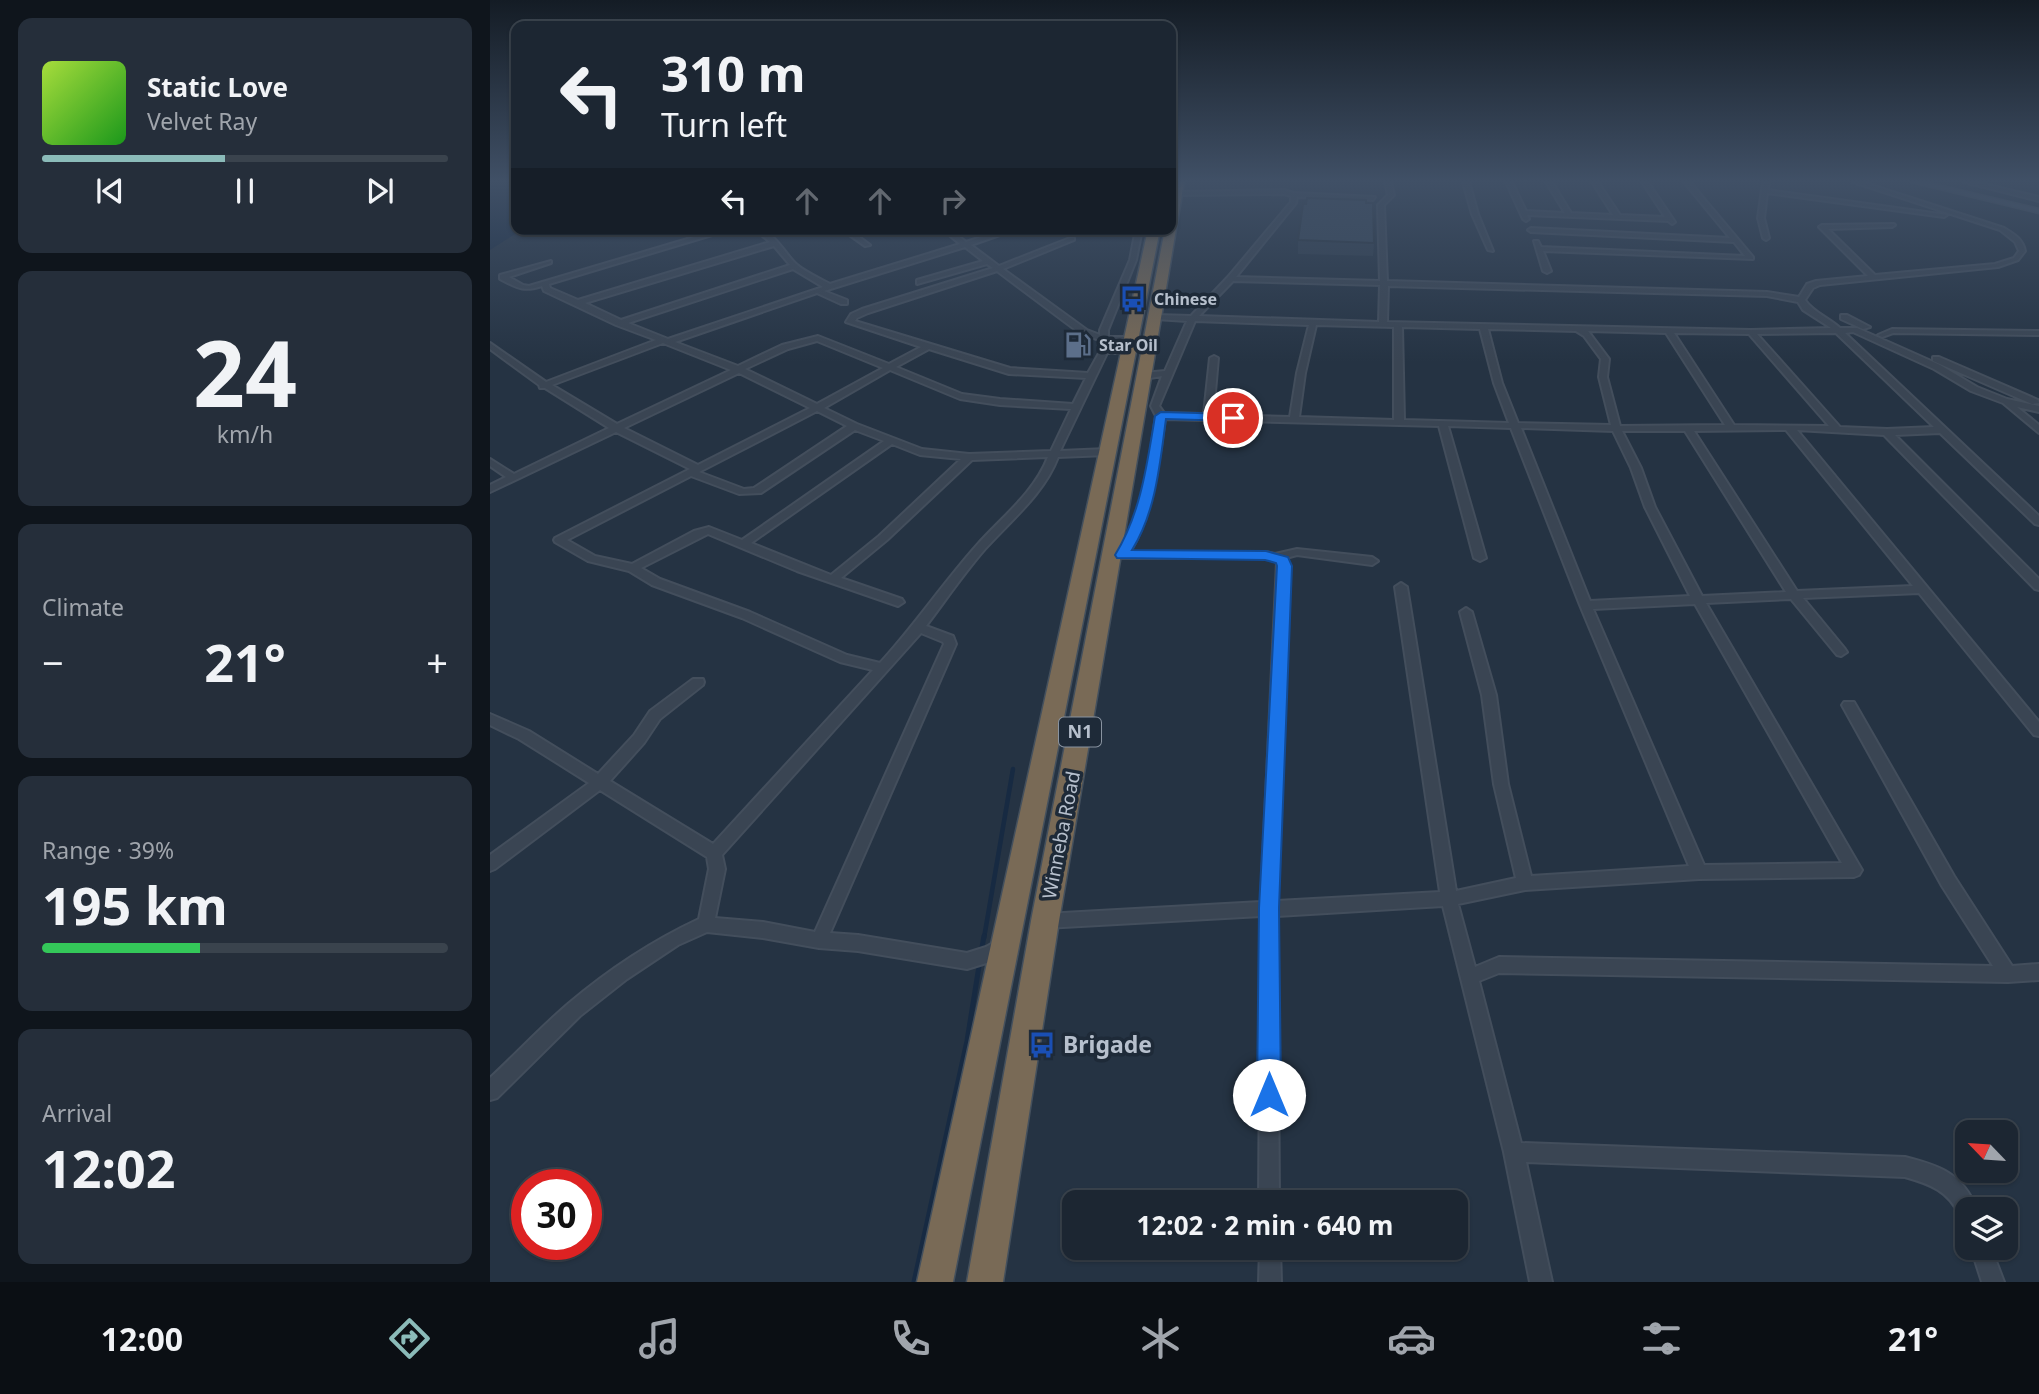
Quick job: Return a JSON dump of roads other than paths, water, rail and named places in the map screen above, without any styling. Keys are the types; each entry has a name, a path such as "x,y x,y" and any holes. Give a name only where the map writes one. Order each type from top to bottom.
{"highway":[{"name":"Winneba Road","path":"935,1282 1095,515 1107,452 1120,347 1142,255 1148,242"},
{"name":"Winneba Road","path":"985,1282 1045,921 1117,555 1120,517 1168,242"},
{"path":"1095,515 1108,513 1120,517"}],"street":[{"path":"549,262 503,277 525,288 545,284 679,242"},
{"path":"862,242 867,245"},
{"path":"965,242 986,262 1084,331 1120,347"},
{"path":"543,386 665,341 975,242"},
{"path":"1065,242 997,269 866,311 850,320 852,323 1009,371 1091,376"},
{"path":"1105,339 1107,318 1142,255 1140,242"},
{"path":"1117,555 1135,534 1151,479 1161,416 1155,406 1192,319 1263,242"},
{"path":"1382,242 1382,324"},
{"path":"1487,242 1491,250"},
{"path":"1536,242 1547,271"},
{"path":"1539,249 1751,258 1737,242"},
{"path":"1837,242 1873,277"},
{"path":"1801,300 1804,292 1819,283 1996,266 2016,259 2022,251 2019,242"},
{"path":"578,303 775,243 794,266 829,287"},
{"path":"920,282 986,262"},
{"path":"620,323 794,266"},
{"path":"1231,279 1753,293 1801,300 1806,308 1829,322 2039,522"},
{"path":"545,284 547,289 620,323 740,370 854,426 920,452 970,457 1107,452"},
{"path":"818,291 845,302"},
{"path":"1156,317 1398,325 1751,332 1859,331 2004,401 2039,409"},
{"path":"1844,317 2039,403"},
{"path":"1294,420 1301,373 1313,323"},
{"path":"1398,325 1399,423"},
{"path":"1483,326 1498,383 1586,605 1699,872"},
{"path":"1045,921 1449,899 1525,883 1699,872 1854,870 1697,599 1650,507 1636,468 1616,428 1603,377 1605,359 1587,334 1575,327"},
{"path":"1668,330 1731,427"},
{"path":"1882,335 1892,331 2039,333"},
{"path":"1751,332 1836,428"},
{"path":"490,489 785,347 814,338 960,396 1000,402 1076,407"},
{"path":"1105,339 1120,347"},
{"path":"490,345 543,386 694,470 743,492 757,491 854,426"},
{"path":"883,668 823,651 746,615 656,582 633,568 592,559 559,540 818,407 928,346"},
{"path":"714,853 883,668 918,628 979,549 1035,490 1046,475 1091,376 1120,347"},
{"path":"1208,416 1214,358"},
{"path":"1144,376 1168,373"},
{"path":"2004,401 2039,430"},
{"path":"1161,416 1443,425 1516,424 1688,429 1789,426 1887,432 1941,430"},
{"path":"1443,425 1480,558"},
{"path":"1789,426 2039,731"},
{"path":"1688,429 1794,595 1841,652"},
{"path":"1887,432 2039,586"},
{"path":"744,543 890,441"},
{"path":"833,579 883,538 970,457"},
{"path":"490,462 513,477"},
{"path":"633,568 686,539 709,530 898,602"},
{"path":"1117,555 1277,557 1297,552 1372,561"},
{"path":"1269,1190 1269,908 1284,566 1282,560 1277,557"},
{"path":"1401,586 1449,899 1514,1152 1541,1282"},
{"path":"1586,605 1920,589"},
{"path":"1466,612 1489,695 1501,783 1525,883"},
{"path":"819,940 950,644 949,639 942,635 918,628"},
{"path":"490,864 599,783 639,739 655,715 698,682"},
{"path":"1849,705 1948,881 2008,974"},
{"path":"490,719 524,735 714,853 717,869 706,924"},
{"path":"490,1091 574,1010 621,973 671,940 706,924 859,943 967,961 990,954 1008,941"},
{"path":"1469,977 1499,965 2008,974 2039,972"},
{"path":"1514,1152 1905,1167 1941,1176 1962,1197"},
{"path":"1269,1260 1270,1282"},
{"path":"1985,1260 1993,1282"}],"water":[{"path":"490,242 503,242 490,250"}],"waterway":[{"path":"984,938 1013,769"},
{"path":"981,953 984,936"},
{"path":"914,1282 967,1041 980,960"}],"place":[{"name":"Chinese","path":"1133,299"},
{"name":"Star Oil","path":"1078,345"},
{"name":"Brigade","path":"1042,1045"}]}
